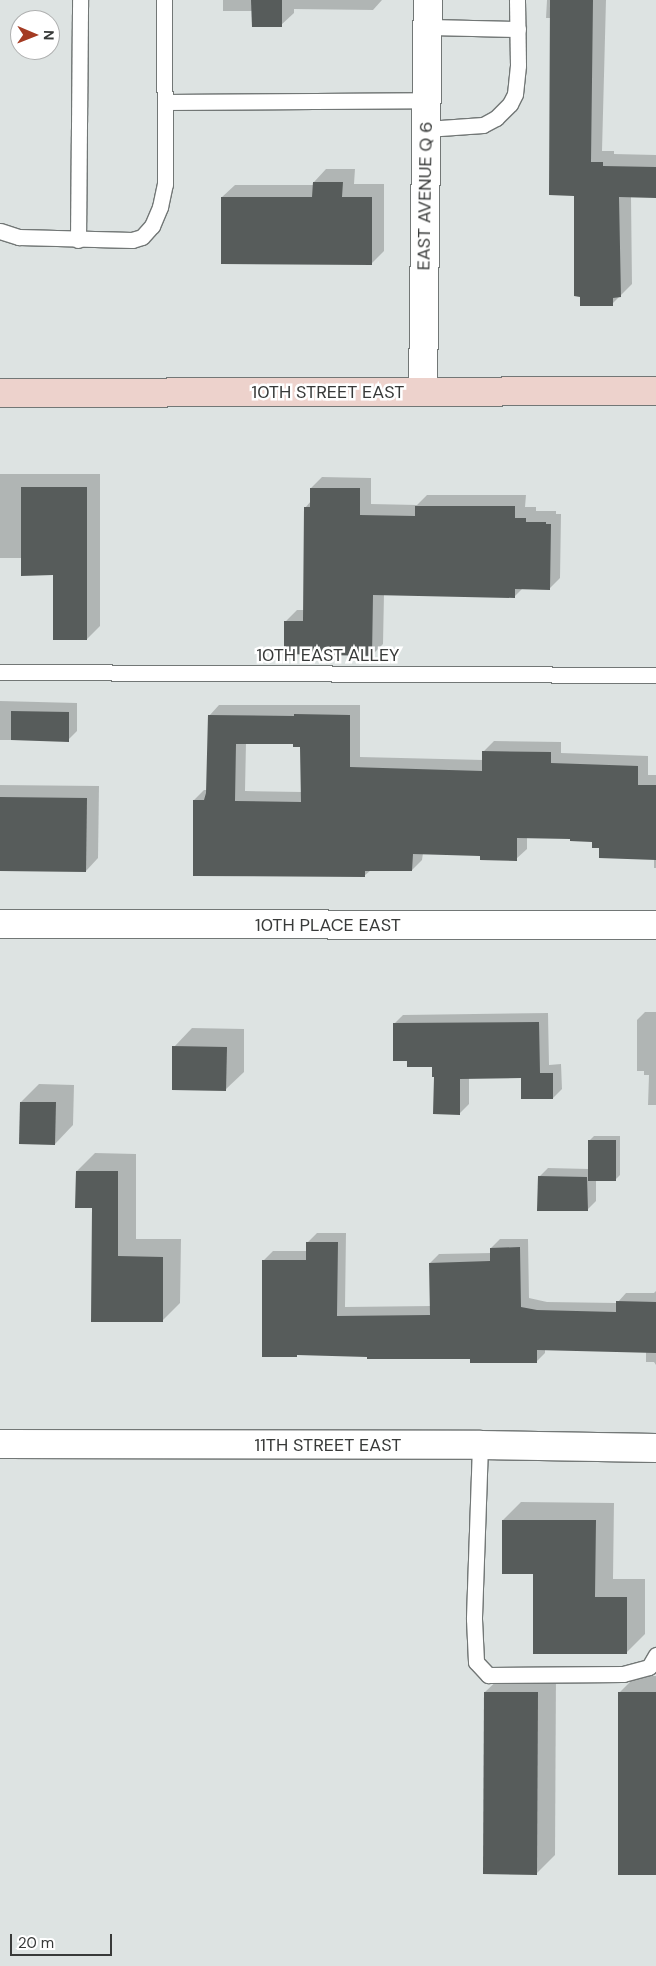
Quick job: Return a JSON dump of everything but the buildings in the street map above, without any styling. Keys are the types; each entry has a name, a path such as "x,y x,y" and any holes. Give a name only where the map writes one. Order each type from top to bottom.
{"main road":[{"name":"10TH STREET EAST","path":"0,393 656,391"}],"street":[{"name":"EAST AVENUE Q 6","path":"423,391 428,0"},
{"name":"10TH PLACE EAST","path":"0,924 656,925"},
{"name":"11TH STREET EAST","path":"0,1444 480,1445 656,1448"}],"lane":[{"path":"78,240 80,0"},
{"path":"0,232 18,237 132,240 142,238 152,226 160,207 165,184 164,0"},
{"path":"426,129 483,125 496,118 510,104 515,94 518,29 517,0"},
{"path":"427,27 518,29"},
{"path":"165,102 426,100"},
{"name":"10TH EAST ALLEY","path":"0,672 656,675"},
{"path":"480,1445 474,1619 476,1662 488,1675 623,1674 649,1667 656,1655"}]}
